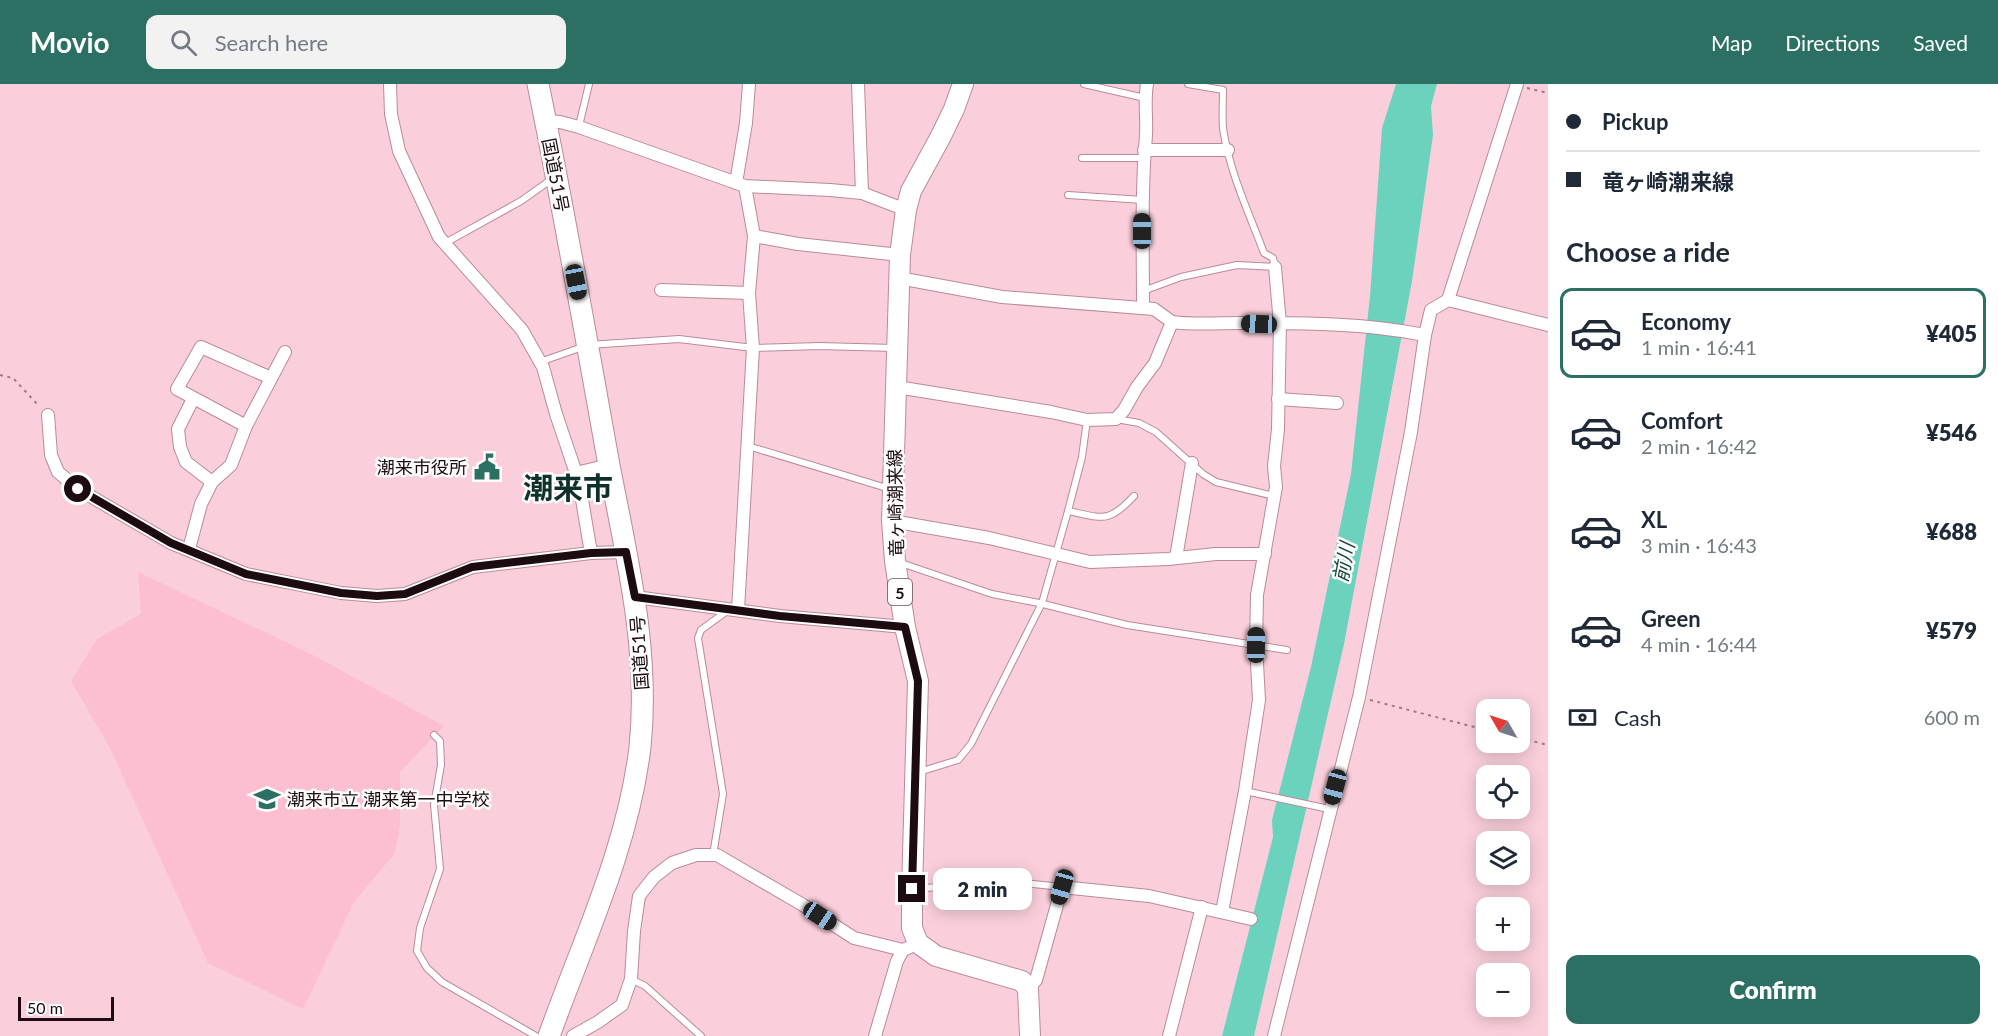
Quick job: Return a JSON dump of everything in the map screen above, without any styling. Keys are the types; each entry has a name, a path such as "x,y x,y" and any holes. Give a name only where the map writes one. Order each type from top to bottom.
{"highway":[{"name":"国道51号","path":"538,84 635,597 643,709 634,784 614,860 549,1036"}],"main road":[{"name":"竜ヶ崎潮来線","path":"910,946 918,681 905,627 895,561 892,521 900,255 911,190 954,109 963,84"},
{"path":"910,946 1022,981 1028,989 1030,1036"}],"street":[{"path":"390,84 391,114 399,151 439,237 522,330 540,362 576,473 591,553"},
{"path":"734,610 753,348 749,293 754,236 741,184 749,84"},
{"path":"858,84 862,193"},
{"path":"1143,308 1143,200 1146,132 1144,98 1147,84"},
{"path":"1448,300 1517,85"},
{"path":"546,121 579,127 741,184 862,193 906,210"},
{"path":"1144,154 1228,150"},
{"path":"754,236 798,244 900,255"},
{"path":"1222,912 1245,791 1259,700 1256,645 1257,595 1276,488 1274,466 1278,429 1280,324 1275,267"},
{"path":"899,278 1002,297 1154,309 1172,322 1196,325 1239,323 1359,325 1425,335"},
{"path":"661,290 749,293"},
{"path":"1274,1036 1329,809 1359,697 1411,432 1431,309 1448,300 1548,325"},
{"path":"897,387 1087,420 1116,419 1155,363 1172,322"},
{"path":"246,426 177,389 201,347 271,378"},
{"path":"189,549 201,504 212,482 231,465 246,426 285,352"},
{"path":"194,399 178,429 180,447 186,462 212,482"},
{"path":"1278,399 1336,403"},
{"path":"48,415 51,455 58,472 78,489 171,543 246,574 341,593 377,596 405,594 472,567 591,553 626,552"},
{"path":"1176,558 1192,463"},
{"path":"576,473 609,465"},
{"path":"892,521 989,538 1090,562 1215,554 1265,554"},
{"path":"635,597 780,616 905,627"},
{"path":"573,1036 622,1005 631,980 639,896 654,877 672,863 696,855 717,855 803,904 854,938 910,946"},
{"path":"1028,989 1036,980 1062,887 1149,896 1251,919"},
{"path":"1169,1036 1202,908"},
{"path":"875,1036 897,961 910,946"}],"lane":[{"path":"579,127 589,84"},
{"path":"1084,84 1144,98"},
{"path":"1143,291 1181,277 1237,265 1275,267 1273,258 1264,253 1228,150 1223,127 1223,90 1188,84"},
{"path":"1082,158 1144,154"},
{"path":"444,243 521,201 556,176"},
{"path":"1068,195 1143,200"},
{"path":"540,362 588,345 679,339 753,348 819,346 898,348"},
{"path":"1116,419 1139,423 1156,432 1216,482 1274,496"},
{"path":"916,773 958,760 971,744 1042,603 1082,457 1087,420"},
{"path":"747,446 892,489"},
{"path":"1068,511 1104,518 1118,513 1134,496"},
{"path":"895,561 992,594 1042,603 1127,625 1287,650"},
{"path":"713,855 723,794 698,638 701,630 734,610"},
{"path":"434,735 440,741 441,765 434,805 440,869 420,928 417,951 427,969 442,982 536,1036"},
{"path":"1245,791 1329,809"},
{"path":"912,889 1003,881 1062,887"},
{"path":"631,980 645,986 701,1036"}],"path":[{"path":"1517,85 1548,93"},
{"path":"0,375 13,378 48,415"},
{"path":"1359,697 1476,726"},
{"path":"1530,740 1548,745"}],"shaded area":[{"name":"潮来市立 潮来第一中学校","path":"138,572 309,653 444,726 400,772 400,826 395,853 354,902 303,1009 208,963 110,748 71,681 97,639 141,614"}],"water":[{"name":"前川","path":"1396,84 1437,84 1431,106 1433,135 1412,281 1344,644 1254,1036 1222,1036 1273,837 1272,820 1311,667 1351,474 1370,296 1382,128"}],"place":[{"name":"潮来市役所","path":"487,467"},
{"name":"潮来市立 潮来第一中学校","path":"267,799"}],"district":[{"name":"潮来市","path":"568,487"}],"route":[{"path":"78,489 171,543 246,574 341,593 377,596 405,594 472,567 618,551 626,552 635,597 780,616 905,627 918,681 912,889"}]}
